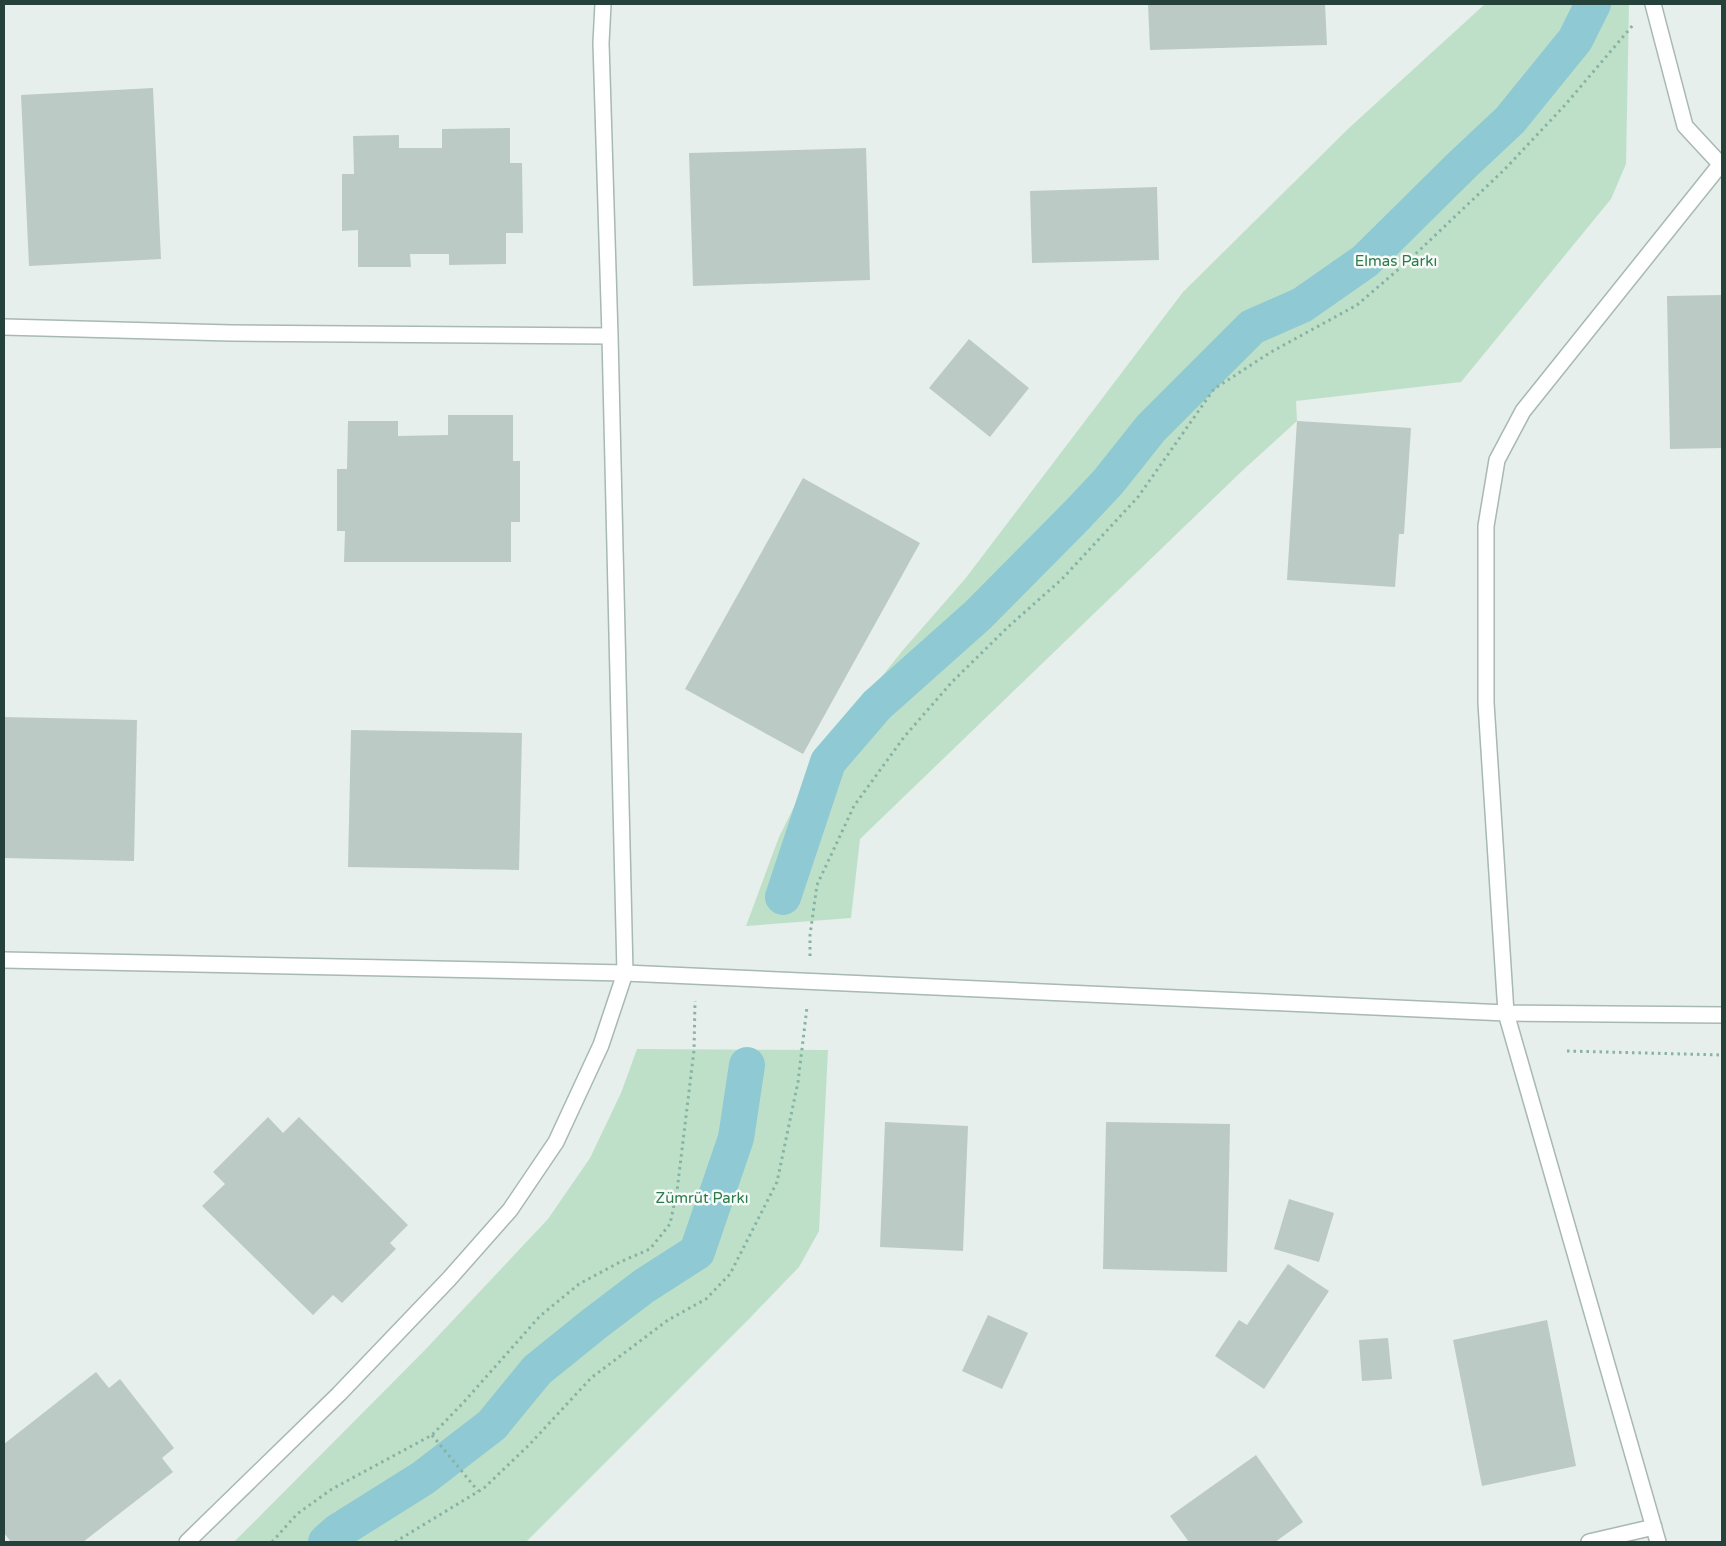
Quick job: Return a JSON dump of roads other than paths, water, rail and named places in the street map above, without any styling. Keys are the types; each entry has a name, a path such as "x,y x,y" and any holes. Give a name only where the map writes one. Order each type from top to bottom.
{"street":[{"path":"187,1542 339,1394 449,1279 510,1210 556,1142 601,1044 625,973 601,43 603,4"},
{"path":"1653,4 1685,126 1721,166 1523,411 1497,460 1486,526 1486,703 1506,1013 1658,1542"},
{"path":"4,327 232,333 610,336"},
{"path":"4,960 625,973 1506,1013 1722,1015"},
{"path":"1588,1542 1654,1526"}],"waterway":[{"path":"783,897 828,762 877,705 978,615 1108,482 1151,428 1252,327 1302,305 1365,261 1510,120 1575,40 1593,4"},
{"path":"326,1542 337,1532 423,1478 492,1425 537,1370 644,1286 697,1252 736,1138 747,1065"}],"park label":[{"name":"Elmas Parkı","path":"1396,261"},
{"name":"Zümrüt Parkı","path":"702,1198"}]}
